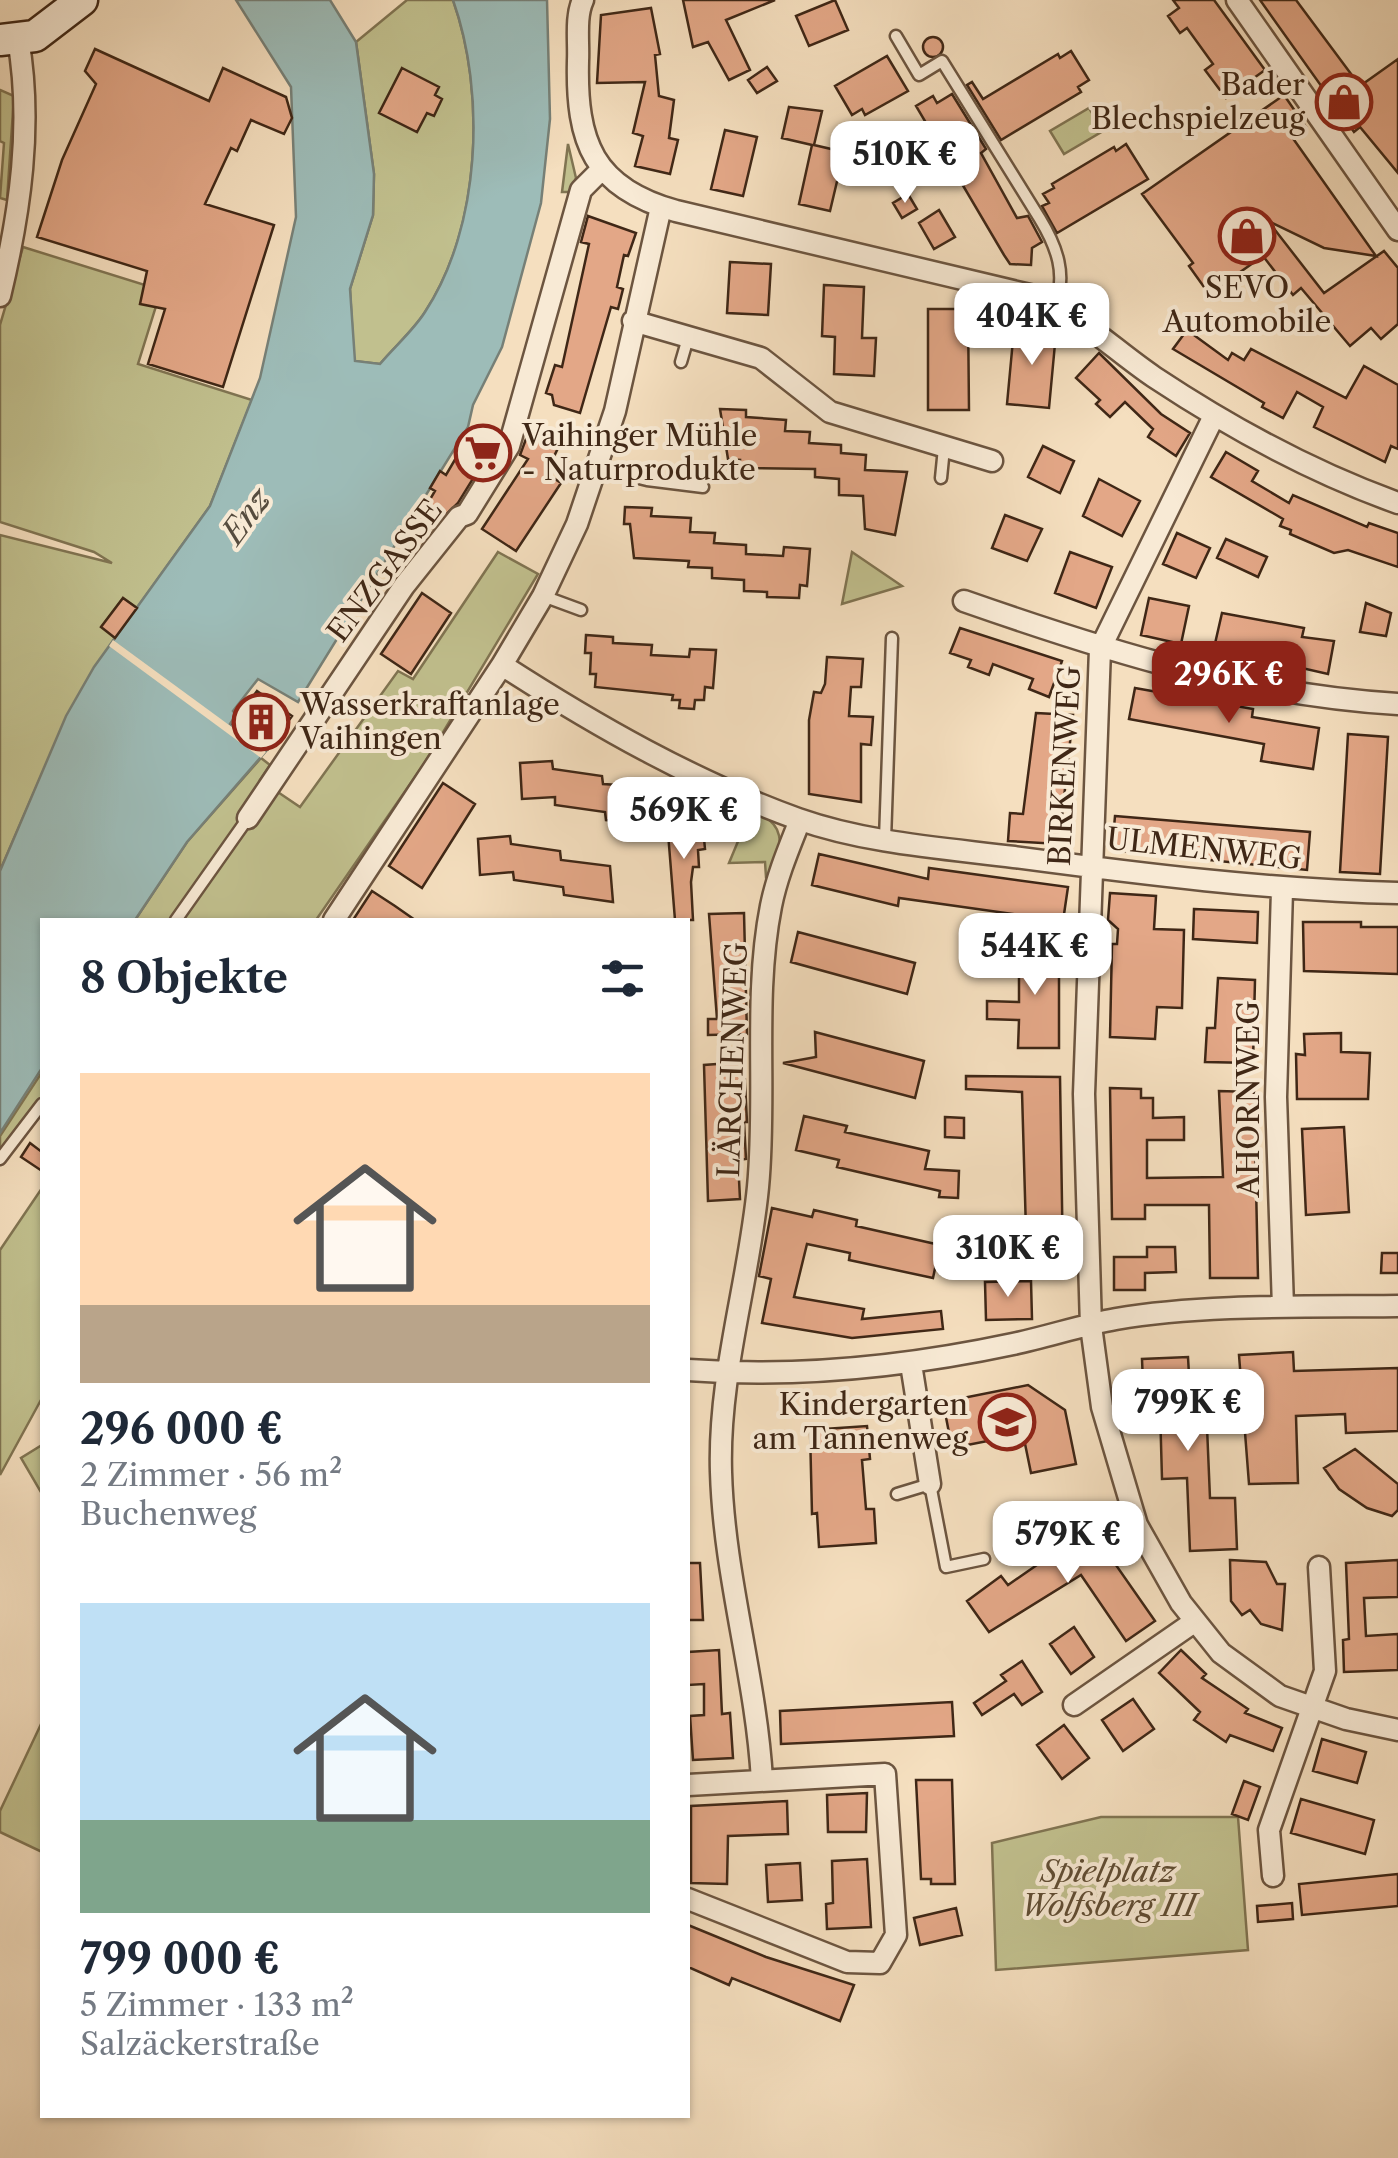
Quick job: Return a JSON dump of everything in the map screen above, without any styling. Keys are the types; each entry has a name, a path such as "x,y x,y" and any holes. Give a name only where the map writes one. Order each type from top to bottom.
{"street":[{"path":"0,296 18,214 26,82 9,40 35,36 82,0"},
{"path":"583,0 578,62 580,126 600,171 627,192 661,206 1034,296 1055,305 1214,416 1312,468 1398,503"},
{"path":"1237,0 1398,230"},
{"name":"ENZGASSE","path":"248,818 404,586 459,517 466,514 506,455 581,190 600,171"},
{"path":"335,918 543,596 598,468 616,411 661,206"},
{"path":"633,321 761,358 830,412 992,460"},
{"name":"BIRKENWEG","path":"1214,416 1100,649 1084,1094 1090,1326 1102,1408 1124,1491 1158,1568 1194,1622 1247,1674 1311,1708 1398,1730"},
{"path":"964,601 1100,649 1188,674 1267,690 1398,704"},
{"name":"ULMENWEG","path":"502,665 621,739 800,820 885,840 1090,867 1282,890 1398,893"},
{"name":"LÄRCHENWEG","path":"762,1780 758,1706 732,1604 721,1472 728,1373 758,1188 766,937 776,882 800,820"},
{"name":"AHORNWEG","path":"1282,890 1276,1097 1283,1307"},
{"path":"690,1370 728,1373 910,1364 1116,1319 1283,1307 1398,1306"},
{"path":"910,1364 930,1484"},
{"path":"1273,1876 1269,1830 1324,1671 1319,1567"},
{"path":"1074,1704 1194,1622"},
{"path":"690,1785 885,1774 896,1935 880,1964 848,1962 690,1900"}],"lane":[{"path":"896,36 919,75 942,61 1052,238 1064,284 1055,305"},
{"path":"681,362 688,338"},
{"path":"941,478 944,448"},
{"path":"598,468 647,480 703,487"},
{"path":"543,596 581,610"},
{"path":"885,840 892,638"},
{"name":"ENZGASSE","path":"177,918 248,818"},
{"path":"0,1159 40,1107"},
{"path":"897,1494 930,1484 946,1567 984,1559"}],"green space":[{"path":"407,0 453,0 470,76 472,159 458,240 444,278 420,319 380,364 354,361 350,289 373,215 374,174 356,42"},
{"path":"0,90 14,96 7,200 0,198 4,143 0,141"},
{"path":"1089,108 1103,131 1064,154 1050,131"},
{"path":"568,144 576,178 569,192 562,192"},
{"path":"23,247 161,290 138,364 252,400 210,506 137,608 123,598 102,626 115,638 67,716 0,871 0,535 112,563 94,552 0,522 0,325"},
{"path":"498,552 538,574 424,764 317,918 136,918 187,842 261,758 270,765 260,780 300,807 398,671 413,679"},
{"path":"852,552 902,586 842,604"},
{"path":"751,810 777,828 780,844 772,876 766,877 765,862 729,863"},
{"path":"40,1075 40,1105 0,1158 0,1136"},
{"path":"40,1191 40,1402 0,1475 0,1250"},
{"path":"40,1446 40,1491 21,1458"},
{"path":"40,1726 40,1851 0,1832 0,1811"},
{"name":"Spielplatz Wolfsberg III","path":"1101,1817 1238,1817 1248,1950 996,1970 992,1843"}],"water":[{"name":"Enz","path":"236,0 330,0 356,42 374,174 373,215 350,289 355,361 380,364 415,326 444,278 467,200 473,117 464,37 453,0 547,0 550,119 541,203 502,347 473,405 468,427 298,702 258,679 233,711 236,715 230,724 267,750 187,842 136,918 40,918 40,1071 0,1133 0,871 66,716 94,667 210,506 260,378 296,217 291,87"}],"pier":[{"path":"113,640 266,752 261,758 109,646"}],"building":[{"path":"683,0 775,0 726,20 750,70 729,80 708,42 693,47"},
{"path":"835,0 848,30 809,46 796,16"},
{"path":"1173,0 1214,0 1265,70 1226,98 1205,70 1213,64 1187,28 1180,33 1168,16 1179,8"},
{"path":"1260,0 1296,0 1360,86 1398,59 1398,173 1360,127 1354,132"},
{"path":"651,8 660,54 655,55 659,96 674,100 669,138 678,140 670,174 635,166 643,136 633,133 645,82 597,83 601,15"},
{"path":"933,37 943,47 933,57 923,47"},
{"path":"95,49 209,101 223,68 286,97 292,118 284,134 251,120 237,151 231,148 205,204 274,225 223,387 148,364 165,309 140,304 147,271 37,237 62,160 96,84 85,71"},
{"path":"1071,51 1089,80 1078,87 1081,92 1001,140 967,85 972,82 983,99 1058,54 1060,58"},
{"path":"887,56 908,91 865,115 862,109 852,115 835,86"},
{"path":"767,67 777,81 757,93 748,80"},
{"path":"402,68 439,87 435,95 442,99 434,116 427,113 417,132 379,113"},
{"path":"952,94 986,149 981,153 1017,218 1028,216 1042,242 1032,248 1031,265 1010,264 916,106 933,96 937,103"},
{"path":"1284,95 1306,127 1292,137 1376,256 1324,248 1268,221 1324,293 1384,251 1398,268 1398,324 1381,339 1371,328 1350,346 1301,288 1293,295 1263,256 1209,294 1189,266 1193,263 1142,194"},
{"path":"789,107 822,111 814,145 844,152 830,211 799,204 812,145 782,138"},
{"path":"725,130 757,137 743,196 711,189"},
{"path":"1126,144 1148,179 1057,233 1042,206 1049,203 1043,194 1054,188 1052,184 1114,147 1116,151"},
{"path":"908,194 917,209 902,218 893,203"},
{"path":"939,210 955,237 934,249 919,223"},
{"path":"588,216 636,233 628,256 624,255 617,287 623,289 618,309 611,307 580,413 554,405 552,395 546,393 555,365 562,367 589,244 581,242"},
{"path":"730,262 771,264 768,315 727,313"},
{"path":"824,285 864,287 862,338 876,338 874,376 834,374 835,337 822,336"},
{"path":"981,297 997,301 995,323 979,322"},
{"path":"928,309 968,309 969,410 928,410"},
{"path":"1014,329 1056,333 1049,408 1007,404"},
{"path":"1187,330 1228,360 1232,353 1244,360 1251,349 1346,398 1364,366 1398,385 1398,449 1391,446 1385,462 1314,427 1323,407 1297,392 1283,418 1262,407 1264,403 1173,349"},
{"path":"1099,353 1161,414 1190,433 1176,456 1148,437 1153,429 1125,402 1110,417 1096,404 1100,400 1076,378"},
{"path":"720,409 746,410 746,417 786,420 785,431 810,432 809,443 841,445 841,453 866,455 865,470 907,472 895,535 865,529 863,496 839,495 839,479 815,477 815,469 739,468 740,460 728,459"},
{"path":"529,431 559,446 546,473 561,483 516,551 482,529 528,459 520,455"},
{"path":"470,434 492,448 458,503 432,528 418,520 435,491 430,488 440,471 446,475"},
{"path":"1043,446 1074,461 1060,493 1028,477"},
{"path":"1226,452 1258,471 1252,481 1289,503 1293,495 1367,527 1369,523 1398,533 1398,567 1348,550 1334,553 1290,534 1291,530 1280,526 1283,519 1211,477"},
{"path":"1099,479 1140,501 1122,536 1083,516"},
{"path":"625,507 652,508 651,516 691,518 690,532 715,533 714,543 746,545 746,554 783,556 784,547 810,549 807,586 800,585 799,598 767,597 767,592 744,591 744,580 712,578 712,568 688,567 689,561 634,558 630,524 624,524"},
{"path":"1005,515 1042,529 1027,561 992,548"},
{"path":"1177,533 1210,548 1196,578 1163,564"},
{"path":"1226,539 1267,557 1258,577 1217,558"},
{"path":"1070,552 1112,567 1096,608 1055,593"},
{"path":"422,593 451,613 411,674 381,654"},
{"path":"123,598 137,608 115,638 101,627"},
{"path":"1149,598 1189,606 1181,644 1141,635"},
{"path":"1366,603 1391,613 1386,636 1360,632"},
{"path":"1222,613 1304,628 1302,637 1334,641 1328,674 1214,648"},
{"path":"960,628 1062,661 1049,697 1029,689 1033,679 993,664 989,675 968,667 971,660 950,653"},
{"path":"586,635 613,637 613,643 652,645 651,655 689,657 690,649 716,650 713,688 705,687 704,700 695,700 694,709 679,708 680,700 672,700 673,695 595,687 596,674 590,674 591,653 585,653"},
{"path":"827,657 863,659 861,687 851,687 849,716 873,717 871,745 861,744 861,802 809,794 809,720 814,692 821,693 825,684"},
{"path":"1135,688 1253,709 1252,717 1319,728 1313,769 1261,761 1264,744 1129,719"},
{"name":"Wasserkraftanlage Vaihingen","path":"257,691 292,716 268,749 233,724"},
{"path":"1036,713 1073,715 1059,844 1008,841 1010,813 1023,814"},
{"path":"1348,734 1388,737 1380,874 1340,872"},
{"path":"552,761 553,769 602,776 603,784 635,786 638,823 606,820 605,812 555,805 555,797 522,799 520,763"},
{"path":"443,783 475,804 422,888 389,866"},
{"path":"1115,816 1310,832 1307,870 1112,850"},
{"path":"702,818 705,849 698,850 699,867 693,867 693,920 675,918 667,820"},
{"path":"510,836 511,844 560,851 561,860 610,866 613,902 564,895 563,887 514,880 513,872 480,875 478,839"},
{"path":"819,854 928,879 929,868 1068,887 1063,921 899,898 898,906 812,885"},
{"path":"372,891 412,918 354,918"},
{"path":"1110,893 1156,896 1154,929 1184,930 1182,1008 1157,1007 1155,1039 1110,1037 1112,944 1117,944 1118,929 1108,920"},
{"path":"1194,909 1258,912 1257,943 1193,939"},
{"path":"744,913 747,1034 708,1035 708,1019 717,1019 709,914"},
{"path":"1303,922 1361,922 1361,927 1398,927 1398,974 1304,971"},
{"path":"798,932 915,963 907,994 791,962"},
{"path":"1019,944 1059,944 1059,1048 1018,1048 1019,1020 987,1019 987,1001 1019,1002"},
{"path":"1218,978 1255,980 1253,1063 1205,1062 1207,1028 1215,1028"},
{"path":"815,1032 924,1061 915,1098 783,1063 816,1057"},
{"path":"1341,1033 1341,1052 1370,1053 1368,1099 1297,1099 1296,1054 1305,1055 1304,1034"},
{"path":"744,1062 746,1159 738,1160 740,1199 708,1201 704,1065"},
{"path":"966,1076 1060,1077 1063,1266 1027,1266 1022,1092 966,1089"},
{"path":"1110,1088 1141,1089 1141,1098 1153,1098 1153,1118 1184,1117 1184,1140 1147,1140 1147,1178 1223,1177 1219,1091 1254,1092 1258,1278 1210,1278 1209,1205 1145,1205 1145,1219 1112,1219"},
{"path":"804,1116 847,1126 845,1132 929,1151 925,1169 959,1171 958,1198 939,1197 940,1191 837,1167 839,1160 796,1150"},
{"path":"945,1117 964,1118 964,1138 945,1137"},
{"path":"1344,1127 1349,1212 1306,1215 1302,1129"},
{"path":"30,1143 40,1150 40,1170 21,1157"},
{"path":"772,1208 812,1217 814,1210 857,1220 856,1226 940,1245 933,1278 849,1260 850,1253 807,1244 794,1297 864,1309 862,1319 941,1311 943,1329 852,1338 762,1323 771,1279 759,1276"},
{"path":"1147,1247 1175,1247 1176,1272 1145,1273 1145,1290 1114,1290 1114,1257 1147,1257"},
{"path":"1382,1253 1398,1253 1398,1273 1381,1273"},
{"path":"1031,1281 1032,1319 986,1320 985,1282"},
{"path":"1293,1352 1294,1371 1398,1368 1398,1431 1346,1433 1345,1414 1296,1416 1298,1483 1249,1484 1239,1355"},
{"path":"1188,1357 1192,1428 1207,1427 1210,1498 1235,1498 1237,1549 1190,1551 1187,1478 1162,1479 1160,1408 1144,1408 1142,1359"},
{"name":"Kindergarten am Tannenweg","path":"1028,1385 1065,1410 1076,1464 1031,1473 1023,1434 952,1448 943,1402"},
{"path":"867,1426 870,1459 862,1460 866,1509 874,1509 876,1543 819,1547 817,1513 812,1514 810,1430"},
{"path":"1355,1449 1398,1484 1398,1510 1392,1516 1367,1508 1339,1489 1324,1468"},
{"path":"1096,1524 1116,1555 1111,1558 1155,1621 1126,1641 1081,1575 989,1632 967,1601 1001,1576 1008,1585"},
{"path":"1230,1560 1266,1562 1277,1584 1285,1584 1282,1630 1261,1624 1250,1610 1242,1615 1231,1601"},
{"path":"1398,1560 1398,1597 1364,1598 1366,1636 1398,1634 1398,1670 1344,1672 1343,1640 1349,1639 1346,1563"},
{"path":"690,1563 700,1563 703,1620 690,1620"},
{"path":"1074,1627 1094,1657 1071,1674 1050,1644"},
{"path":"719,1650 722,1714 730,1713 733,1758 693,1760 690,1716 704,1715 704,1684 690,1685 690,1652"},
{"path":"1181,1650 1206,1674 1202,1678 1248,1709 1245,1713 1282,1728 1273,1751 1230,1735 1226,1742 1194,1720 1200,1712 1159,1673"},
{"path":"1022,1661 1042,1692 1022,1705 1014,1694 982,1715 974,1703 1006,1681 1001,1675"},
{"path":"1133,1699 1154,1729 1123,1751 1102,1720"},
{"path":"952,1702 954,1736 781,1744 780,1711"},
{"path":"1064,1725 1089,1758 1062,1779 1037,1745"},
{"path":"1322,1739 1366,1752 1357,1783 1313,1771"},
{"path":"916,1780 952,1780 955,1884 931,1884 931,1879 921,1879"},
{"path":"1244,1781 1260,1787 1248,1820 1232,1814"},
{"path":"867,1793 866,1832 828,1832 827,1795"},
{"path":"1301,1799 1374,1820 1365,1854 1291,1833"},
{"path":"787,1801 788,1834 728,1836 727,1884 691,1883 691,1806"},
{"path":"867,1859 871,1927 827,1929 826,1904 833,1903 832,1861"},
{"path":"800,1863 802,1900 768,1902 766,1865"},
{"path":"1398,1874 1398,1906 1302,1915 1299,1884"},
{"path":"1292,1903 1293,1919 1258,1922 1257,1906"},
{"path":"956,1908 962,1935 920,1945 914,1918"},
{"path":"690,1926 766,1957 854,1985 840,2021 732,1978 729,1985 690,1968"}],"place":[{"name":"Bader Blechspielzeug","path":"1344,102"},
{"name":"SEVO Automobile","path":"1247,236"},
{"name":"Vaihinger Mühle - Naturprodukte","path":"483,453"},
{"name":"Wasserkraftanlage Vaihingen","path":"261,722"},
{"name":"Kindergarten am Tannenweg","path":"1007,1422"}]}
